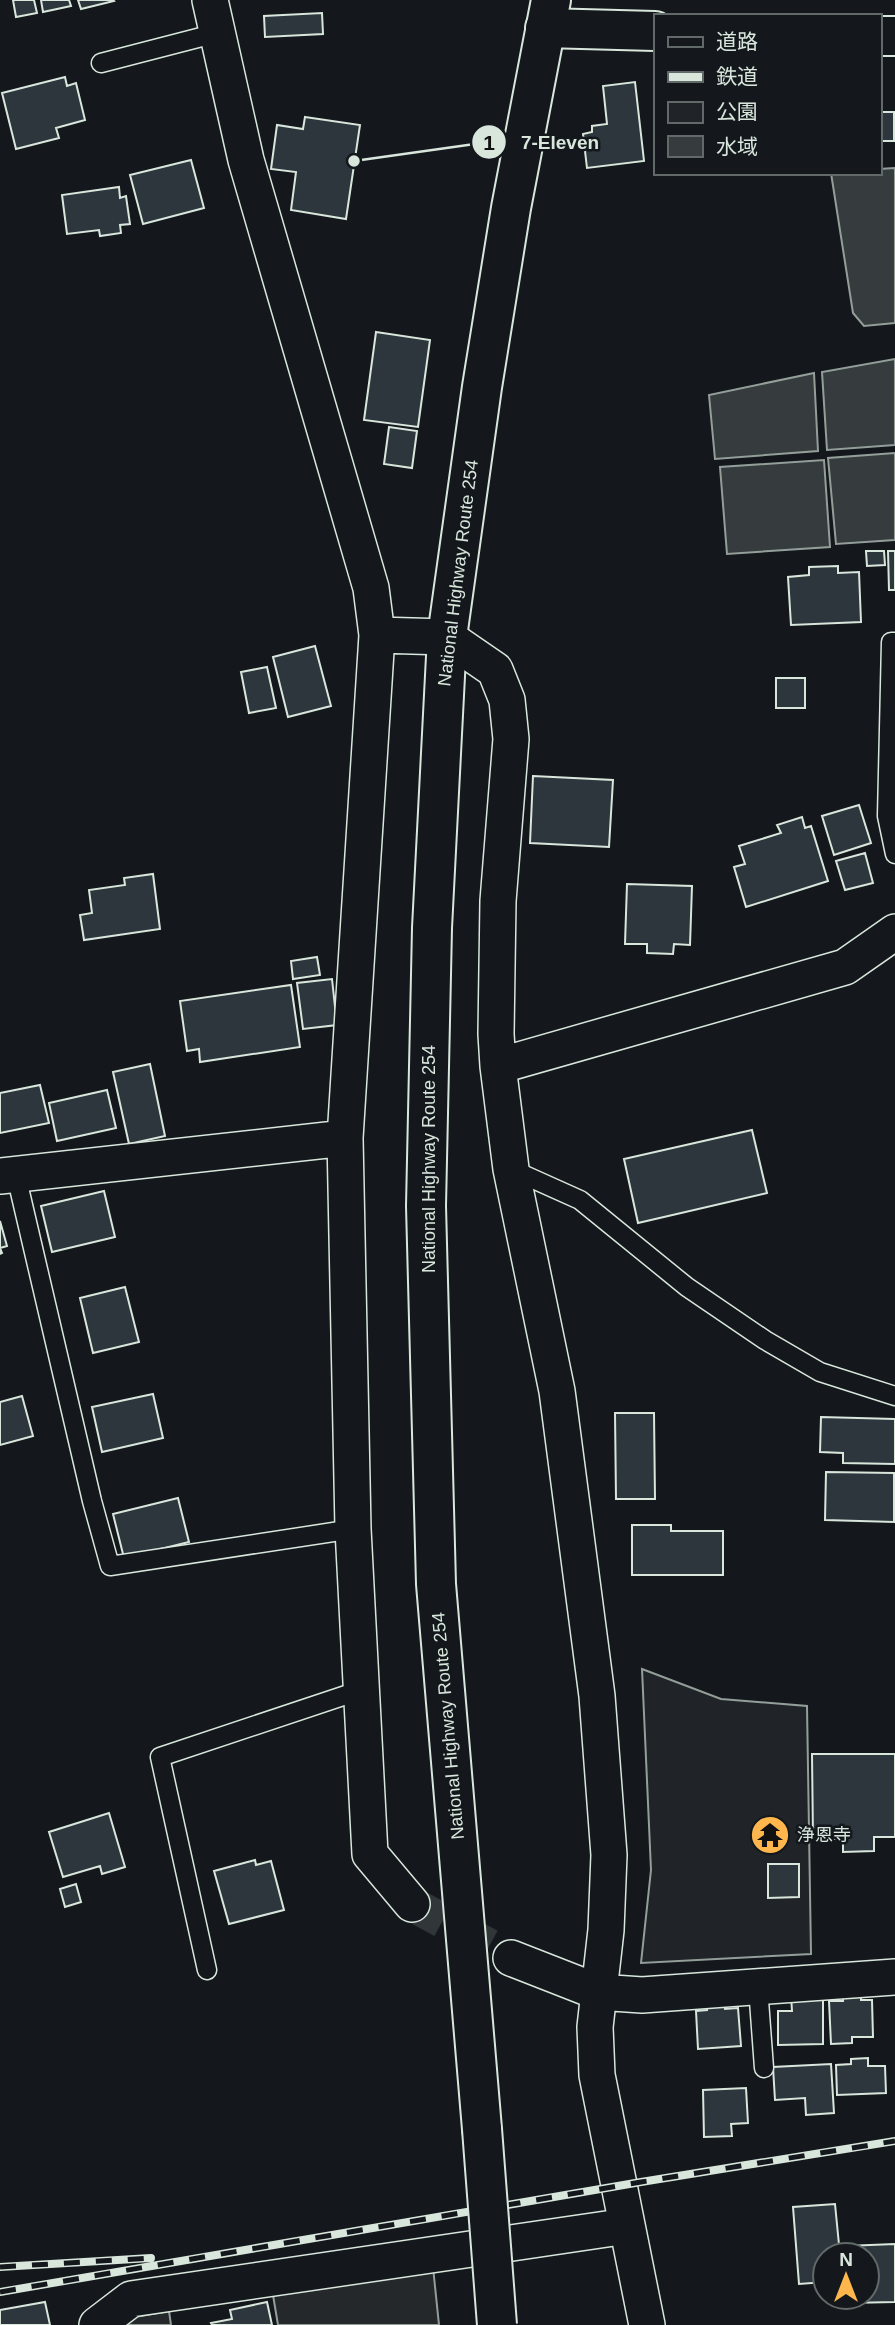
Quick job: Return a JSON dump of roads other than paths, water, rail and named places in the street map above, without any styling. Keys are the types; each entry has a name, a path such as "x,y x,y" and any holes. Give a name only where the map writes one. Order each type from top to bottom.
{"main road":[{"path":"548,14 654,30"},
{"name":"National Highway Route 254","path":"497,2325 436,1584 426,1206 432,928 447,637 508,222 548,14"}],"street":[{"path":"214,17 246,160 371,588 377,635 345,1138 353,1529 370,1854 412,1903"},
{"path":"377,635 447,637 495,670 507,701 511,739 498,901 498,1066 511,1169 557,1391 597,1696 609,1855 606,1930 595,2027 597,2076 647,2325"},
{"path":"498,1066 845,967 895,932"},
{"path":"8,1175 345,1138"},
{"path":"511,1958 598,1992 642,1995 895,1977"},
{"path":"97,2325 131,2299 627,2226"}],"lane":[{"path":"101,63 214,17"},
{"path":"895,642 891,642 887,816 895,854"},
{"path":"511,1169 580,1200 687,1287 765,1340 820,1372 895,1396"},
{"path":"8,1175 110,1566 353,1529"},
{"path":"207,1970 160,1757 361,1690"},
{"path":"758,1987 764,2068"}],"water":[{"path":"895,168 895,323 864,326 853,313 831,175 881,175 881,169"},
{"path":"895,359 895,445 827,450 822,372"},
{"path":"814,373 818,451 715,459 709,395"},
{"path":"895,453 895,540 836,544 828,458"},
{"path":"824,460 830,547 727,554 720,467"}],"tunnel":[{"path":"412,1904 511,1958"}],"railway":[{"path":"0,2292 895,2141"},
{"path":"0,2267 151,2258"}],"place":[{"name":"7-Eleven","path":"354,161"},
{"name":"浄恩寺","path":"770,1835"}]}
